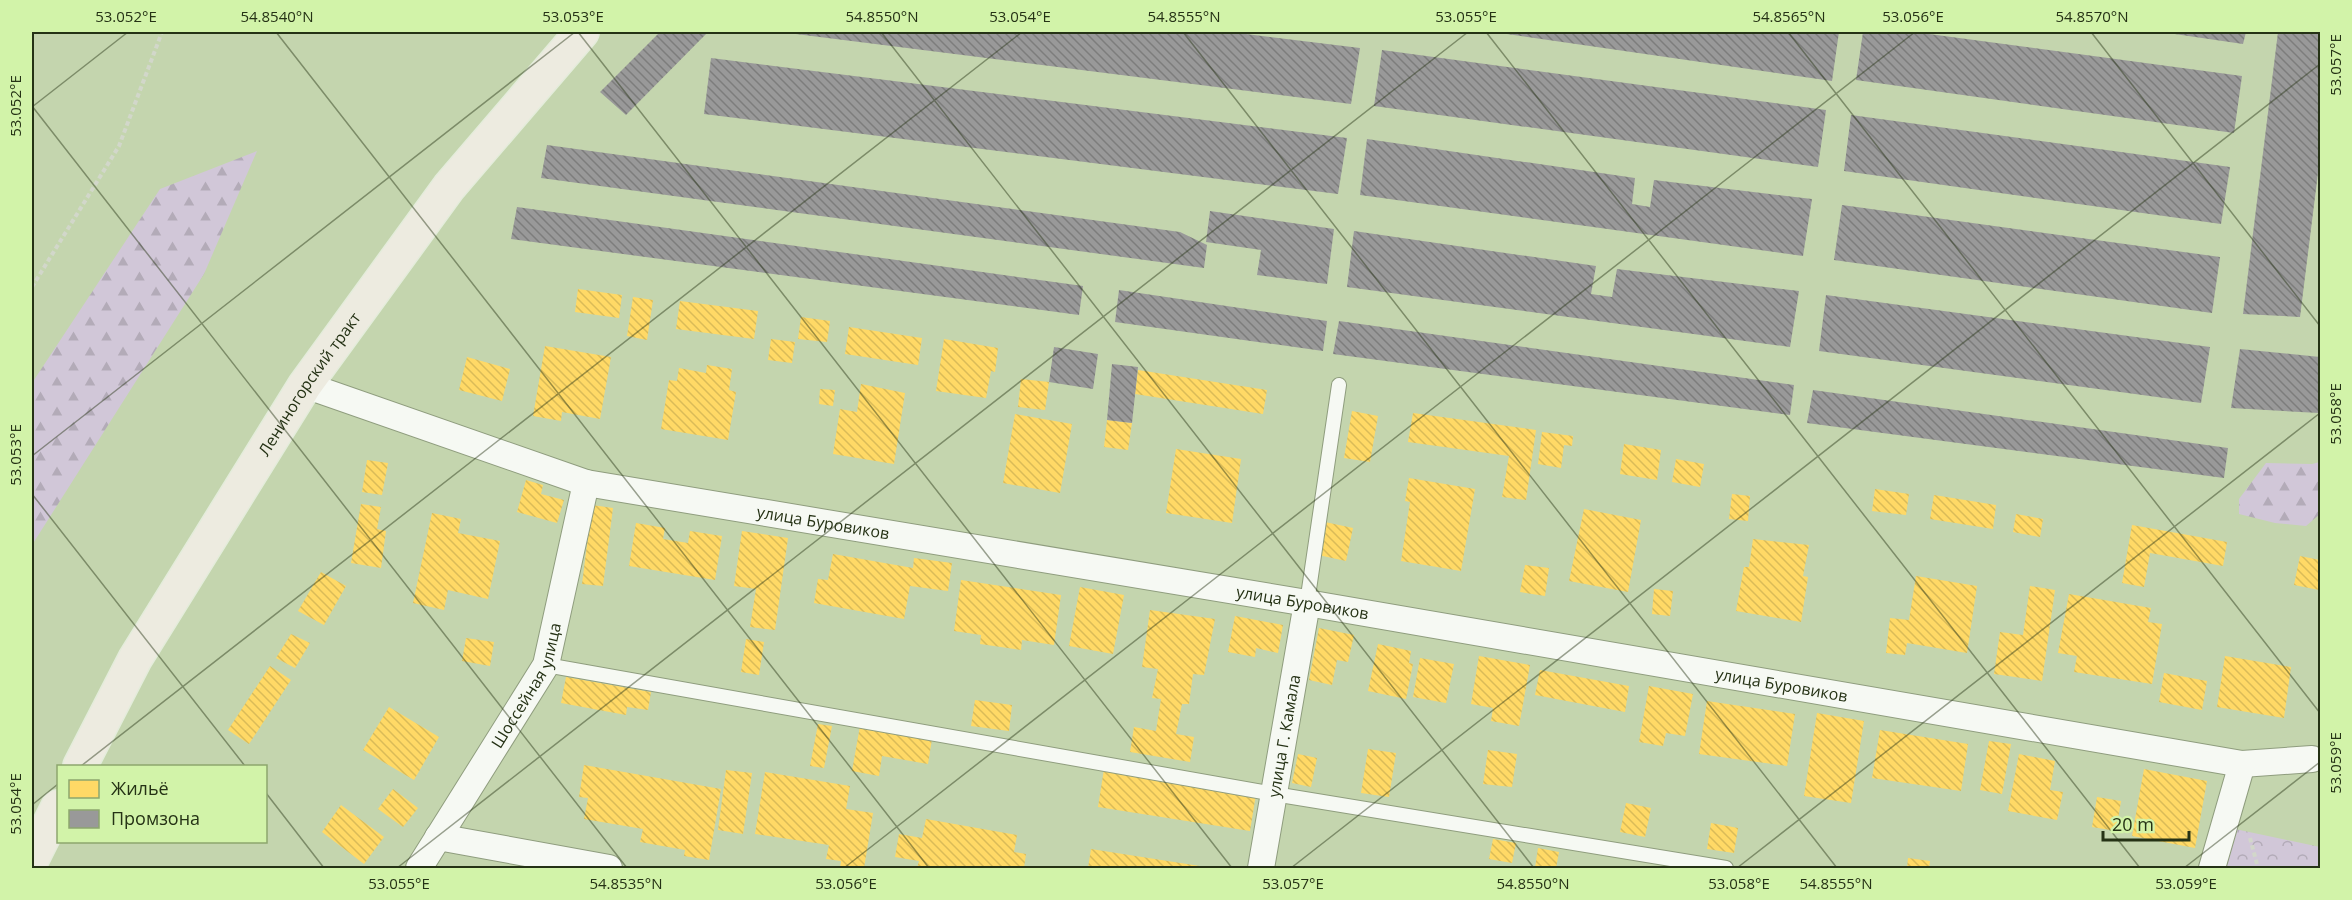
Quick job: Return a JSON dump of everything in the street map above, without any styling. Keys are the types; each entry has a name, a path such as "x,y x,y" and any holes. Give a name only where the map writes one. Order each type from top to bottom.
{"main road":[{"name":"Лениногорский тракт","path":"81,765 135,659 305,385 449,187 582,32"},
{"path":"32,859 57,809"}],"street":[{"name":"улица Буровиков","path":"305,385 586,483 1307,603 2242,764 2312,759"},
{"name":"Шоссейная улица","path":"419,868 546,665 586,483"},
{"name":"улица Г. Камала","path":"1261,868 1307,603"},
{"path":"2212,868 2242,764"},
{"path":"438,837 609,868"}],"lane":[{"path":"1307,603 1339,385"},
{"path":"546,665 1274,794 1726,868"}],"path":[{"path":"32,287 119,146 162,32"}],"green space":[{"path":"257,151 204,274 32,545 32,383 160,189"},
{"path":"2320,462 2320,514 2306,526 2275,523 2239,514 2239,499 2266,463 2312,464"},
{"path":"2235,829 2320,847 2320,868 2223,868"}],"building: Жильё":[{"path":"578,289 622,295 619,318 575,312"},
{"path":"633,297 653,300 647,340 627,336"},
{"path":"680,301 758,311 754,339 676,329"},
{"path":"801,317 830,321 827,342 798,339"},
{"path":"849,327 922,338 918,365 845,354"},
{"path":"771,339 795,342 792,363 768,360"},
{"path":"944,339 998,348 995,372 991,371 986,398 936,391"},
{"path":"545,346 611,357 600,419 562,412 561,421 533,416"},
{"path":"467,357 510,369 502,401 459,390"},
{"path":"707,365 732,369 729,390 736,392 728,440 661,429 669,380 677,381 679,368 706,373"},
{"path":"1138,370 1267,390 1263,414 1135,394"},
{"path":"1021,379 1049,382 1045,410 1018,407"},
{"path":"861,384 905,393 894,464 833,454 840,409 857,412"},
{"path":"820,389 835,390 833,406 819,404"},
{"path":"1352,411 1378,416 1370,462 1344,458"},
{"path":"1413,413 1536,430 1526,500 1502,497 1509,456 1408,442"},
{"path":"1015,414 1072,424 1060,493 1003,483"},
{"path":"1107,420 1132,423 1128,450 1104,447"},
{"path":"1542,432 1573,436 1572,446 1564,445 1561,468 1538,464"},
{"path":"1624,444 1661,450 1657,480 1620,474"},
{"path":"1176,449 1241,459 1232,523 1166,513"},
{"path":"1676,459 1704,464 1700,487 1672,482"},
{"path":"367,460 388,463 382,495 362,492"},
{"path":"1409,478 1475,489 1461,571 1401,561 1410,502 1405,501"},
{"path":"526,480 543,485 541,494 564,500 557,523 517,512"},
{"path":"1875,489 1909,494 1906,515 1872,511"},
{"path":"1732,494 1750,496 1748,521 1729,519"},
{"path":"1934,495 1996,505 1993,529 1930,519"},
{"path":"361,504 381,507 377,529 386,531 381,568 351,563"},
{"path":"592,505 613,508 603,586 582,584"},
{"path":"1584,509 1641,520 1628,592 1569,581"},
{"path":"432,513 461,519 458,533 500,541 488,599 448,590 444,610 413,603"},
{"path":"2016,514 2043,519 2040,537 2013,532"},
{"path":"1325,522 1353,528 1346,561 1318,555"},
{"path":"636,523 665,528 663,539 688,543 690,531 722,536 715,580 629,566"},
{"path":"2132,525 2227,542 2223,566 2150,553 2144,587 2122,583"},
{"path":"742,531 788,538 775,630 750,627 756,589 734,586"},
{"path":"1753,539 1809,545 1803,576 1808,577 1801,622 1736,611 1744,567 1749,567"},
{"path":"833,554 913,568 914,558 952,563 948,591 910,586 904,619 814,603 818,579 828,580"},
{"path":"2300,556 2320,560 2319,590 2294,585"},
{"path":"1525,565 1549,568 1545,596 1520,592"},
{"path":"321,572 346,586 324,625 298,611"},
{"path":"1916,576 1977,586 1967,653 1907,643 1905,655 1886,653 1890,618 1909,620"},
{"path":"961,580 1061,595 1054,645 1022,640 1021,650 980,644 981,635 954,631"},
{"path":"2030,586 2055,590 2042,681 1994,674 2000,632 2023,635"},
{"path":"1080,587 1124,595 1113,654 1069,646"},
{"path":"1654,589 1673,591 1670,616 1652,614"},
{"path":"2069,594 2151,608 2148,622 2162,624 2152,684 2074,672 2077,656 2058,653"},
{"path":"1150,610 1215,619 1204,675 1193,674 1189,704 1182,704 1176,734 1194,737 1190,762 1130,752 1134,727 1156,731 1161,699 1152,698 1158,669 1142,667"},
{"path":"1235,616 1283,625 1278,653 1256,648 1255,657 1228,652"},
{"path":"1319,628 1354,635 1348,662 1337,660 1332,685 1309,680"},
{"path":"291,634 310,643 295,668 276,658"},
{"path":"466,638 494,642 490,666 462,661"},
{"path":"746,639 764,642 759,675 741,672"},
{"path":"1378,644 1411,651 1409,663 1413,664 1406,699 1368,691"},
{"path":"1479,656 1530,665 1519,726 1491,721 1493,708 1471,704"},
{"path":"2225,656 2291,667 2284,718 2217,707"},
{"path":"1420,658 1454,664 1446,703 1413,697"},
{"path":"270,666 291,680 249,744 228,730"},
{"path":"1540,670 1629,686 1625,712 1535,695"},
{"path":"2164,673 2207,681 2202,710 2159,702"},
{"path":"566,677 651,692 648,710 627,707 626,715 561,703"},
{"path":"1649,686 1693,694 1685,736 1666,733 1663,746 1639,742"},
{"path":"975,700 1012,705 1009,731 971,726"},
{"path":"1707,701 1795,714 1787,766 1699,754"},
{"path":"389,707 439,737 414,780 363,750"},
{"path":"1817,713 1864,721 1851,803 1804,796"},
{"path":"818,724 832,726 824,768 810,766"},
{"path":"860,726 932,739 928,764 882,756 879,776 852,771"},
{"path":"1880,730 1968,744 1961,791 1872,778"},
{"path":"1989,741 2011,744 2002,794 1980,790"},
{"path":"1368,749 1396,753 1389,797 1361,793"},
{"path":"1488,750 1517,754 1512,787 1483,784"},
{"path":"1298,754 1317,758 1311,787 1292,783"},
{"path":"2019,754 2055,761 2050,790 2063,792 2057,820 2008,811"},
{"path":"584,765 721,789 709,860 684,856 685,850 640,842 643,829 584,819 588,798 579,797"},
{"path":"1104,769 1256,794 1250,831 1098,807"},
{"path":"2144,769 2207,781 2195,848 2132,836"},
{"path":"726,770 752,773 743,834 718,830"},
{"path":"765,772 850,786 846,809 873,813 864,868 840,868 841,861 826,859 829,845 755,834"},
{"path":"393,789 418,808 403,827 378,809"},
{"path":"2097,797 2121,801 2116,831 2092,827"},
{"path":"1626,803 1651,808 1645,837 1620,832"},
{"path":"341,805 384,837 364,864 322,832"},
{"path":"926,819 1017,835 1014,852 1026,854 1024,868 917,868 919,861 895,857 899,834 922,838"},
{"path":"1711,823 1738,828 1734,853 1707,849"},
{"path":"1493,839 1516,843 1512,863 1489,859"},
{"path":"1538,848 1559,852 1556,868 1535,868"},
{"path":"1091,849 1206,867 1206,868 1088,868"},
{"path":"1908,858 1930,861 1929,868 1907,868"}],"building: Промзона":[{"path":"660,32 708,32 626,115 600,92"},
{"path":"780,32 1230,32 1360,48 1351,104"},
{"path":"1493,32 1839,32 1832,81"},
{"path":"1863,32 1914,32 2242,76 2234,133 1856,80"},
{"path":"2161,32 2246,32 2243,44"},
{"path":"2278,32 2320,32 2320,157 2300,317 2243,314"},
{"path":"1382,50 1826,110 1818,167 1374,106"},
{"path":"711,58 1347,138 1338,194 704,114"},
{"path":"1851,115 2230,167 2221,224 1844,171"},
{"path":"1367,139 1635,178 1632,204 1650,207 1654,180 1812,199 1803,256 1360,195"},
{"path":"547,145 1180,232 1207,245 1204,268 541,178"},
{"path":"1842,205 2220,257 2212,313 1834,260"},
{"path":"517,207 1083,286 1079,315 511,239"},
{"path":"1210,211 1334,229 1327,284 1257,275 1261,250 1206,242"},
{"path":"1354,231 1596,266 1591,294 1612,297 1617,269 1799,291 1790,347 1347,287"},
{"path":"1119,290 1327,321 1323,351 1115,322"},
{"path":"1826,295 2210,347 2201,403 1819,351"},
{"path":"1339,321 1794,385 1790,415 1333,354"},
{"path":"1054,347 1098,354 1093,389 1049,382"},
{"path":"2240,349 2320,357 2319,413 2231,408"},
{"path":"1112,364 1138,367 1132,423 1107,420"},
{"path":"1813,390 2228,448 2224,478 1807,423"}]}
